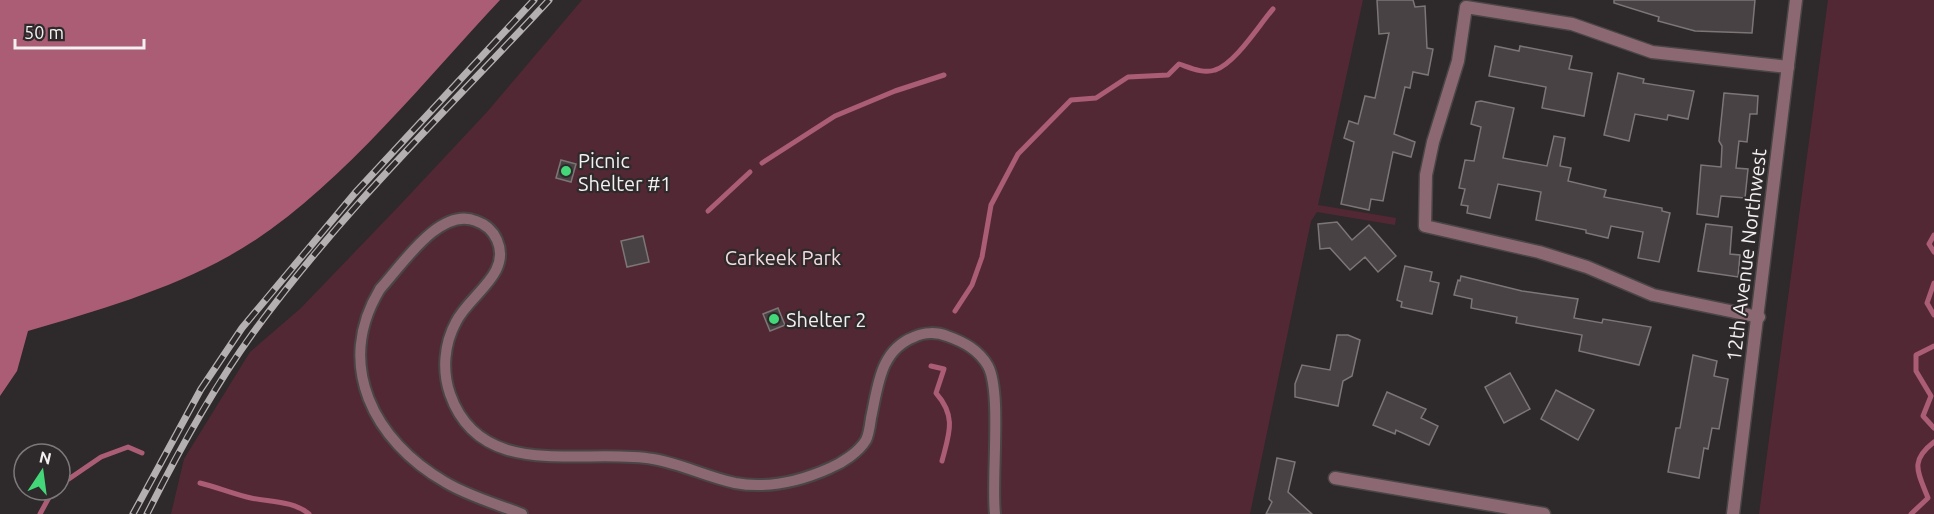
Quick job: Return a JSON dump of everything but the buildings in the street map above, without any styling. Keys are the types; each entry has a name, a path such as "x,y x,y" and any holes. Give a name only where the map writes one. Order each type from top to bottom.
{"street":[{"name":"12th Avenue Northwest","path":"1733,514 1797,0"},
{"path":"1759,317 1653,295 1587,267 1539,252 1425,226 1426,176 1433,142 1458,61 1466,7 1572,24 1653,52 1788,67"},
{"path":"1335,478 1544,514"}],"lane":[{"path":"522,514 447,483 408,458 382,425 361,381 361,338 373,300 380,289 436,227 453,218 463,217 481,223 495,236 500,252 497,269 492,277 456,321 448,344 445,364 450,394 456,408 475,431 487,440 519,454 550,458 585,455 643,457 682,464 736,483 790,483 833,467 858,450 867,439 882,369 889,355 904,341 921,334 941,333 960,340 978,352 989,368 994,392 995,514"}],"green space":[{"name":"Carkeek Park","path":"582,0 1363,0 1318,205 1396,218 1395,225 1317,212 1311,221 1250,514 171,514 184,459 250,352 301,308 400,205 487,112"},
{"path":"1828,0 1934,0 1934,514 1759,514"}],"shaded area":[{"path":"0,0 500,0 372,139 302,205 266,233 229,256 181,280 79,316 28,331 17,371 0,396"}],"waterway":[{"path":"955,311 972,285 982,257 991,205 1018,154 1071,100 1096,98 1128,77 1168,75 1179,64 1202,71 1215,70 1231,60 1273,9"},
{"path":"762,163 835,116 895,91 944,75"},
{"path":"708,211 750,172"},
{"path":"1934,235 1929,244 1934,252"},
{"path":"1934,283 1927,303 1934,315"},
{"path":"1934,346 1916,355 1916,371 1931,396 1923,416 1934,428"},
{"path":"931,366 944,369 936,393 947,410 950,426 942,461"},
{"path":"1911,514 1928,498 1919,474 1918,461 1934,442"},
{"path":"72,477 101,457 128,447 142,453"},
{"path":"200,483 251,498 289,504 309,514"},
{"path":"40,514 46,502"}],"railway":[{"path":"133,514 201,389 242,328 355,193 534,0"},
{"path":"147,514 210,399 253,333 287,289 396,162 549,0"}],"place":[{"name":"Picnic Shelter #1","path":"566,171"},
{"name":"Shelter 2","path":"774,319"}]}
